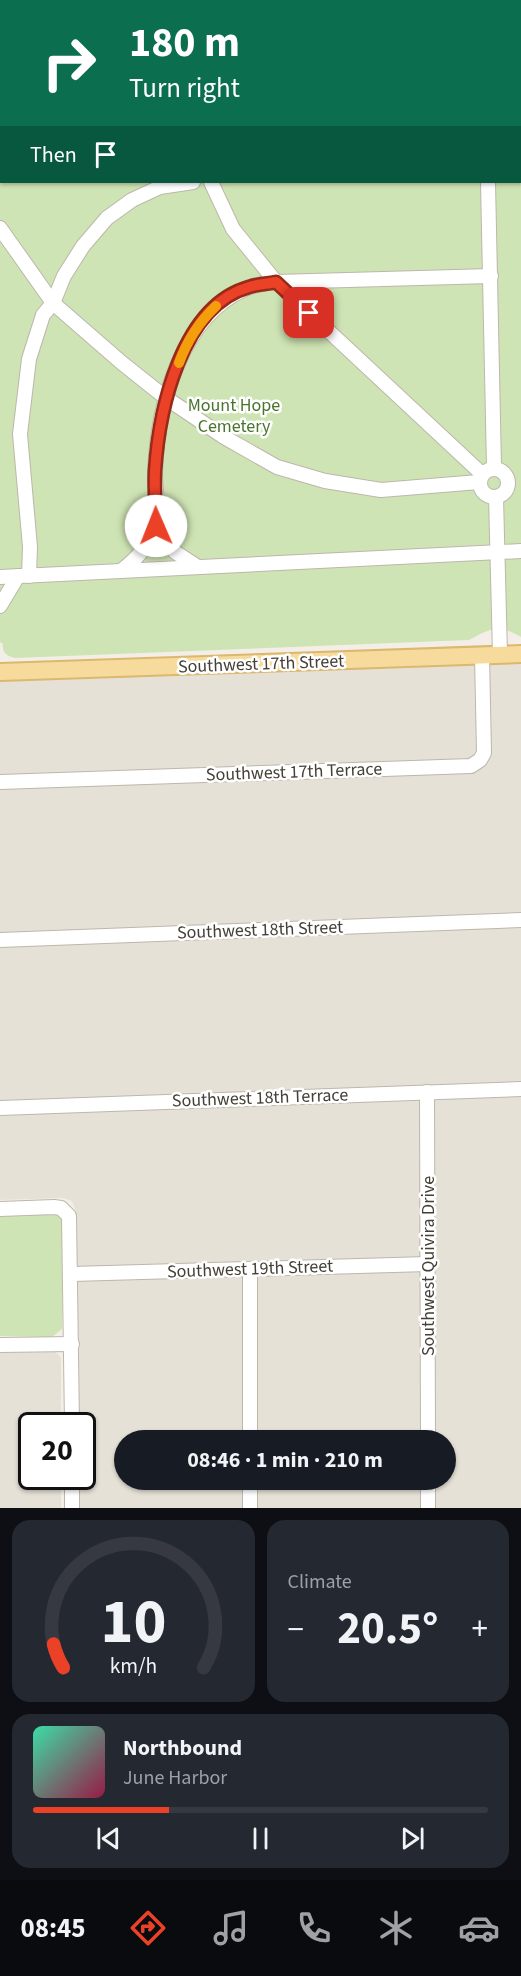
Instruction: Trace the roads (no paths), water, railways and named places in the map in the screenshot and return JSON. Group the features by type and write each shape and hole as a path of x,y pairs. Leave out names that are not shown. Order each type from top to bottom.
{"main road":[{"name":"Southwest 17th Street","path":"0,672 521,654"}],"street":[{"path":"0,606 23,576 30,546 20,434 29,359 43,315 53,303 64,276 83,246 107,218 132,200 160,187 186,183"},
{"path":"211,183 233,229 276,282 485,475"},
{"path":"0,228 53,303 166,398 224,437 277,467 325,481 381,490 485,475 503,471 508,483 504,492 496,497 486,495 480,487 485,475 490,276 488,183"},
{"path":"121,571 137,558 156,526 155,472 166,398 184,348 206,316 218,304 248,287 276,282 490,276"},
{"path":"496,497 500,654"},
{"path":"156,526 175,552 198,567"},
{"path":"0,577 521,551"},
{"name":"Southwest 17th Terrace","path":"0,782 471,766 480,760 484,753 482,655"},
{"name":"Southwest 18th Street","path":"0,940 521,920"},
{"name":"Southwest 18th Terrace","path":"0,1108 521,1089"},
{"name":"Southwest Quivira Drive","path":"427,1092 428,1430"},
{"path":"0,1209 54,1207 65,1211 69,1216 72,1274 72,1412"},
{"name":"Southwest 19th Street","path":"72,1274 428,1263"},
{"path":"250,1269 250,1430"},
{"path":"0,1345 72,1344"},
{"path":"72,1490 72,1508"},
{"path":"250,1490 250,1508"},
{"path":"428,1490 428,1508"}],"park label":[{"name":"Mount Hope Cemetery","path":"234,415"}]}
